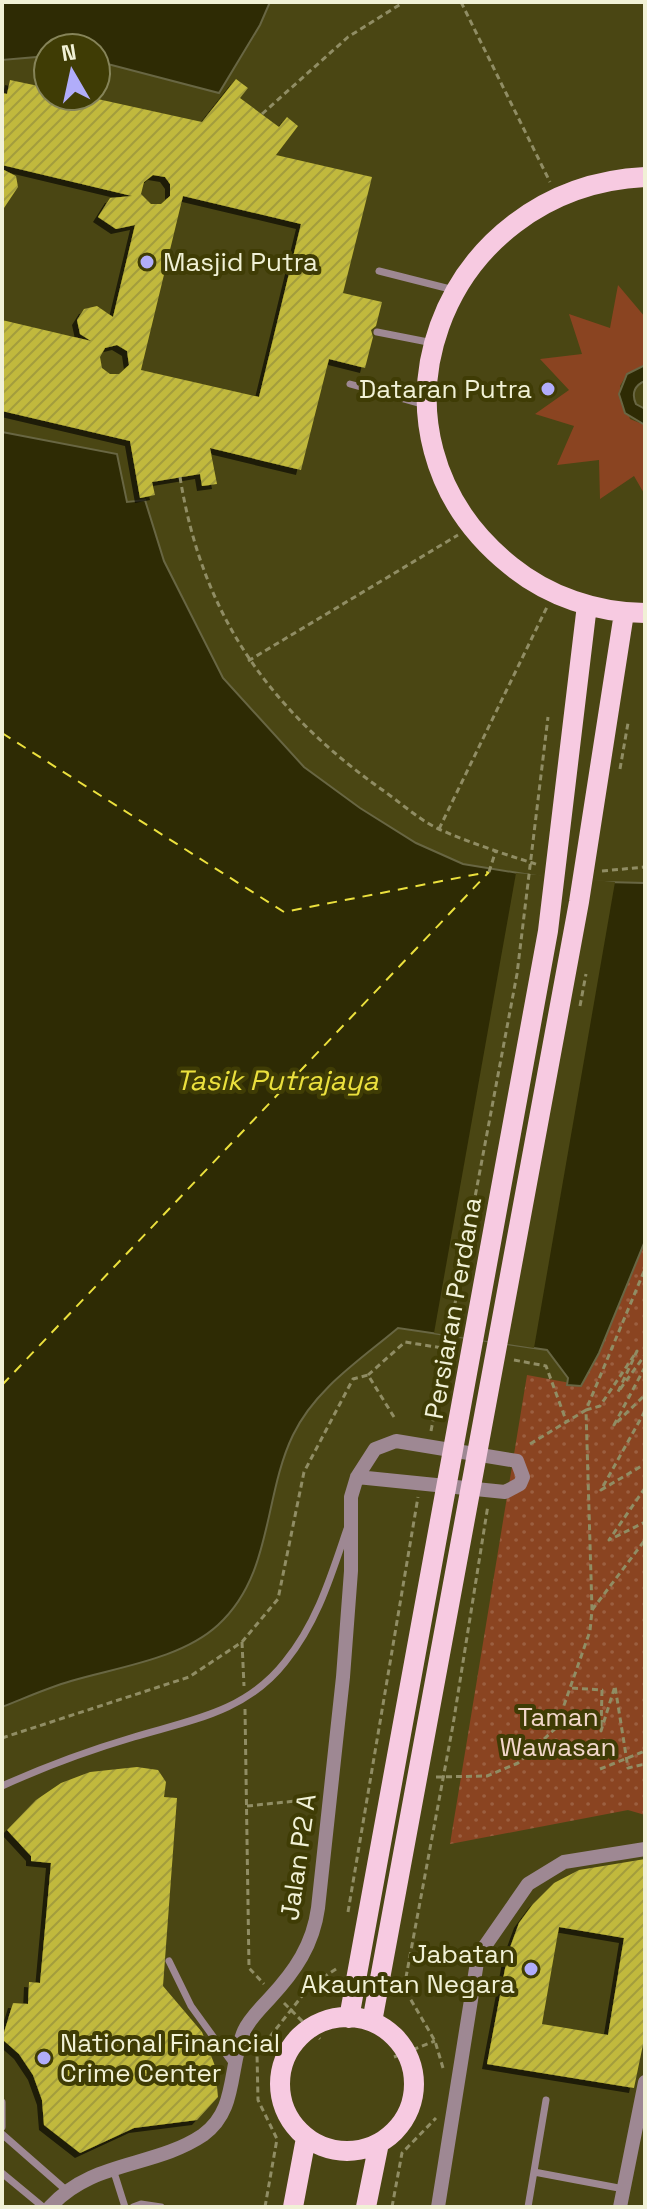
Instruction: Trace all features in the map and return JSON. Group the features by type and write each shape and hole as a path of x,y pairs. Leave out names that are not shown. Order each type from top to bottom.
{"main road":[{"path":"635,613 587,605 554,593 523,576 471,527 439,467 427,405 433,343 454,290 479,255 509,225 557,196 588,185 645,177"},
{"name":"Persiaran Perdana","path":"349,2018 548,931 552,860 587,605"},
{"name":"Persiaran Perdana","path":"372,2022 423,1737 592,865 635,613"},
{"path":"349,2018 372,2022 392,2035 400,2055 413,2072 414,2093 408,2113 396,2130 379,2143 342,2151 323,2147 306,2138 291,2123 282,2103 280,2082 284,2061 295,2042 316,2034 329,2020 349,2018"},
{"path":"293,2207 306,2138"},
{"path":"366,2207 379,2143"}],"street":[{"name":"Jalan P2 A","path":"50,2207 67,2191 112,2167 190,2143 220,2122 228,2104 234,2065 245,2030 304,1956 315,1929 331,1798 350,1586 350,1520 357,1477 375,1449 396,1441 517,1461 523,1468 520,1484 505,1492 357,1477"},
{"path":"438,2207 478,1956 528,1884 564,1862 645,1849"},
{"path":"620,2207 645,2082"}],"lane":[{"path":"379,271 454,290"},
{"path":"377,332 433,343"},
{"path":"350,384 427,405"},
{"path":"2,1786 134,1737 195,1722 244,1699 275,1673 298,1646 317,1612 350,1520"},
{"path":"169,1961 191,2006 234,2065"},
{"path":"528,2207 546,2100"},
{"path":"2,2102 2,2127"},
{"path":"2,2134 67,2191"},
{"path":"112,2167 125,2207"},
{"path":"534,2172 624,2189"},
{"path":"2,2173 43,2207"},
{"path":"133,2207 141,2204 161,2207"}],"path":[{"path":"262,114 348,37 404,2"},
{"path":"461,2 557,196"},
{"path":"180,477 188,528 201,570 248,662 330,752 439,829 496,850 552,860"},
{"path":"248,662 471,527"},
{"path":"439,829 554,593"},
{"path":"430,1437 517,974 548,717"},
{"path":"489,872 496,850"},
{"path":"592,865 645,867"},
{"path":"417,1775 487,1776 518,1763 556,1728 590,1631 592,1610 586,1410 645,1269"},
{"path":"530,1444 586,1410 600,1406 637,1351 618,1392 645,1355"},
{"path":"645,1367 614,1425 645,1395"},
{"path":"2,1738 189,1677 242,1642 278,1599 304,1472 353,1379 368,1375 394,1417"},
{"path":"645,1411 601,1490 645,1464"},
{"path":"645,1488 609,1540 645,1522"},
{"path":"346,1923 418,1496"},
{"path":"444,2073 435,2041 404,1988 488,1505"},
{"path":"592,1610 645,1540"},
{"path":"242,1642 249,1968 316,2034"},
{"path":"570,1688 602,1690 601,1731 615,1686 628,1768 645,1764"},
{"path":"600,1769 645,1751"},
{"path":"246,1806 331,1798"},
{"path":"265,2207 277,2139 258,2100 257,2053 310,1986 339,1969 341,1954"},
{"path":"400,2055 435,2041"},
{"path":"392,2207 402,2153 423,2134 440,2109"}],"green space":[{"path":"618,285 645,317 645,365 627,374 620,386 630,419 645,425 645,495 634,476 600,499 599,460 557,465 574,426 535,414 569,390 540,359 582,354 569,314 610,328"},
{"name":"Taman Wawasan","path":"645,1241 645,1815 628,1810 450,1844 527,1375 581,1385 599,1353"}],"water":[{"path":"2,2 270,2 260,25 219,93 112,65 112,32 32,32 32,57 2,60"},
{"path":"645,365 645,381 636,387 634,396 636,404 645,409 645,425 625,413 619,394 627,374"},
{"name":"Tasik Putrajaya","path":"2,432 117,454 127,502 145,500 164,561 223,678 304,767 360,808 416,843 463,864 567,881 645,883 645,1241 599,1353 581,1386 567,1385 568,1378 547,1350 398,1328 326,1389 302,1419 283,1459 265,1534 249,1583 236,1605 218,1625 203,1637 168,1654 62,1684 2,1707"}],"pier":[{"path":"516,873 615,882 534,1348 434,1333"}],"building":[{"path":"236,79 248,88 240,98 279,127 287,117 298,126 276,155 372,177 343,293 382,302 376,326 371,330 373,337 365,368 329,359 301,470 210,448 217,484 202,486 200,474 152,482 155,495 140,498 130,441 2,411 2,320 91,341 80,334 77,320 84,309 97,306 113,317 135,225 116,229 98,217 110,198 132,196 2,165 2,93 7,94 10,80 32,85 32,112 112,112 112,102 202,122","holes":["153,175 165,177 170,184 170,196 161,204 151,204 141,194 144,182","183,196 301,224 259,397 141,370","117,345 127,351 129,365 119,374 110,374 102,368 100,357 105,348"]},
{"path":"2,169 16,176 18,187 2,211"},
{"path":"137,1767 158,1770 166,1782 164,1797 177,1798 163,1986 202,2032 215,2066 218,2097 197,2120 134,2128 80,2153 44,2125 42,2100 33,2075 19,2054 2,2039 13,2003 28,2004 29,1982 40,1983 51,1863 31,1861 31,1856 7,1830 36,1800 61,1783 90,1772"},
{"name":"Jabatan Akauntan Negara","path":"645,1859 645,2035 634,2088 487,2064 508,1953 519,1923 554,1883 579,1870","holes":["559,1927 624,1938 608,2035 542,2024"]}],"ferry route":[{"path":"2,733 284,912 488,872"},
{"path":"2,1385 489,872"}],"place":[{"name":"Masjid Putra","path":"147,262"},
{"name":"Dataran Putra","path":"548,389"},
{"name":"Jabatan Akauntan Negara","path":"531,1969"},
{"name":"National Financial Crime Center","path":"44,2058"}]}
